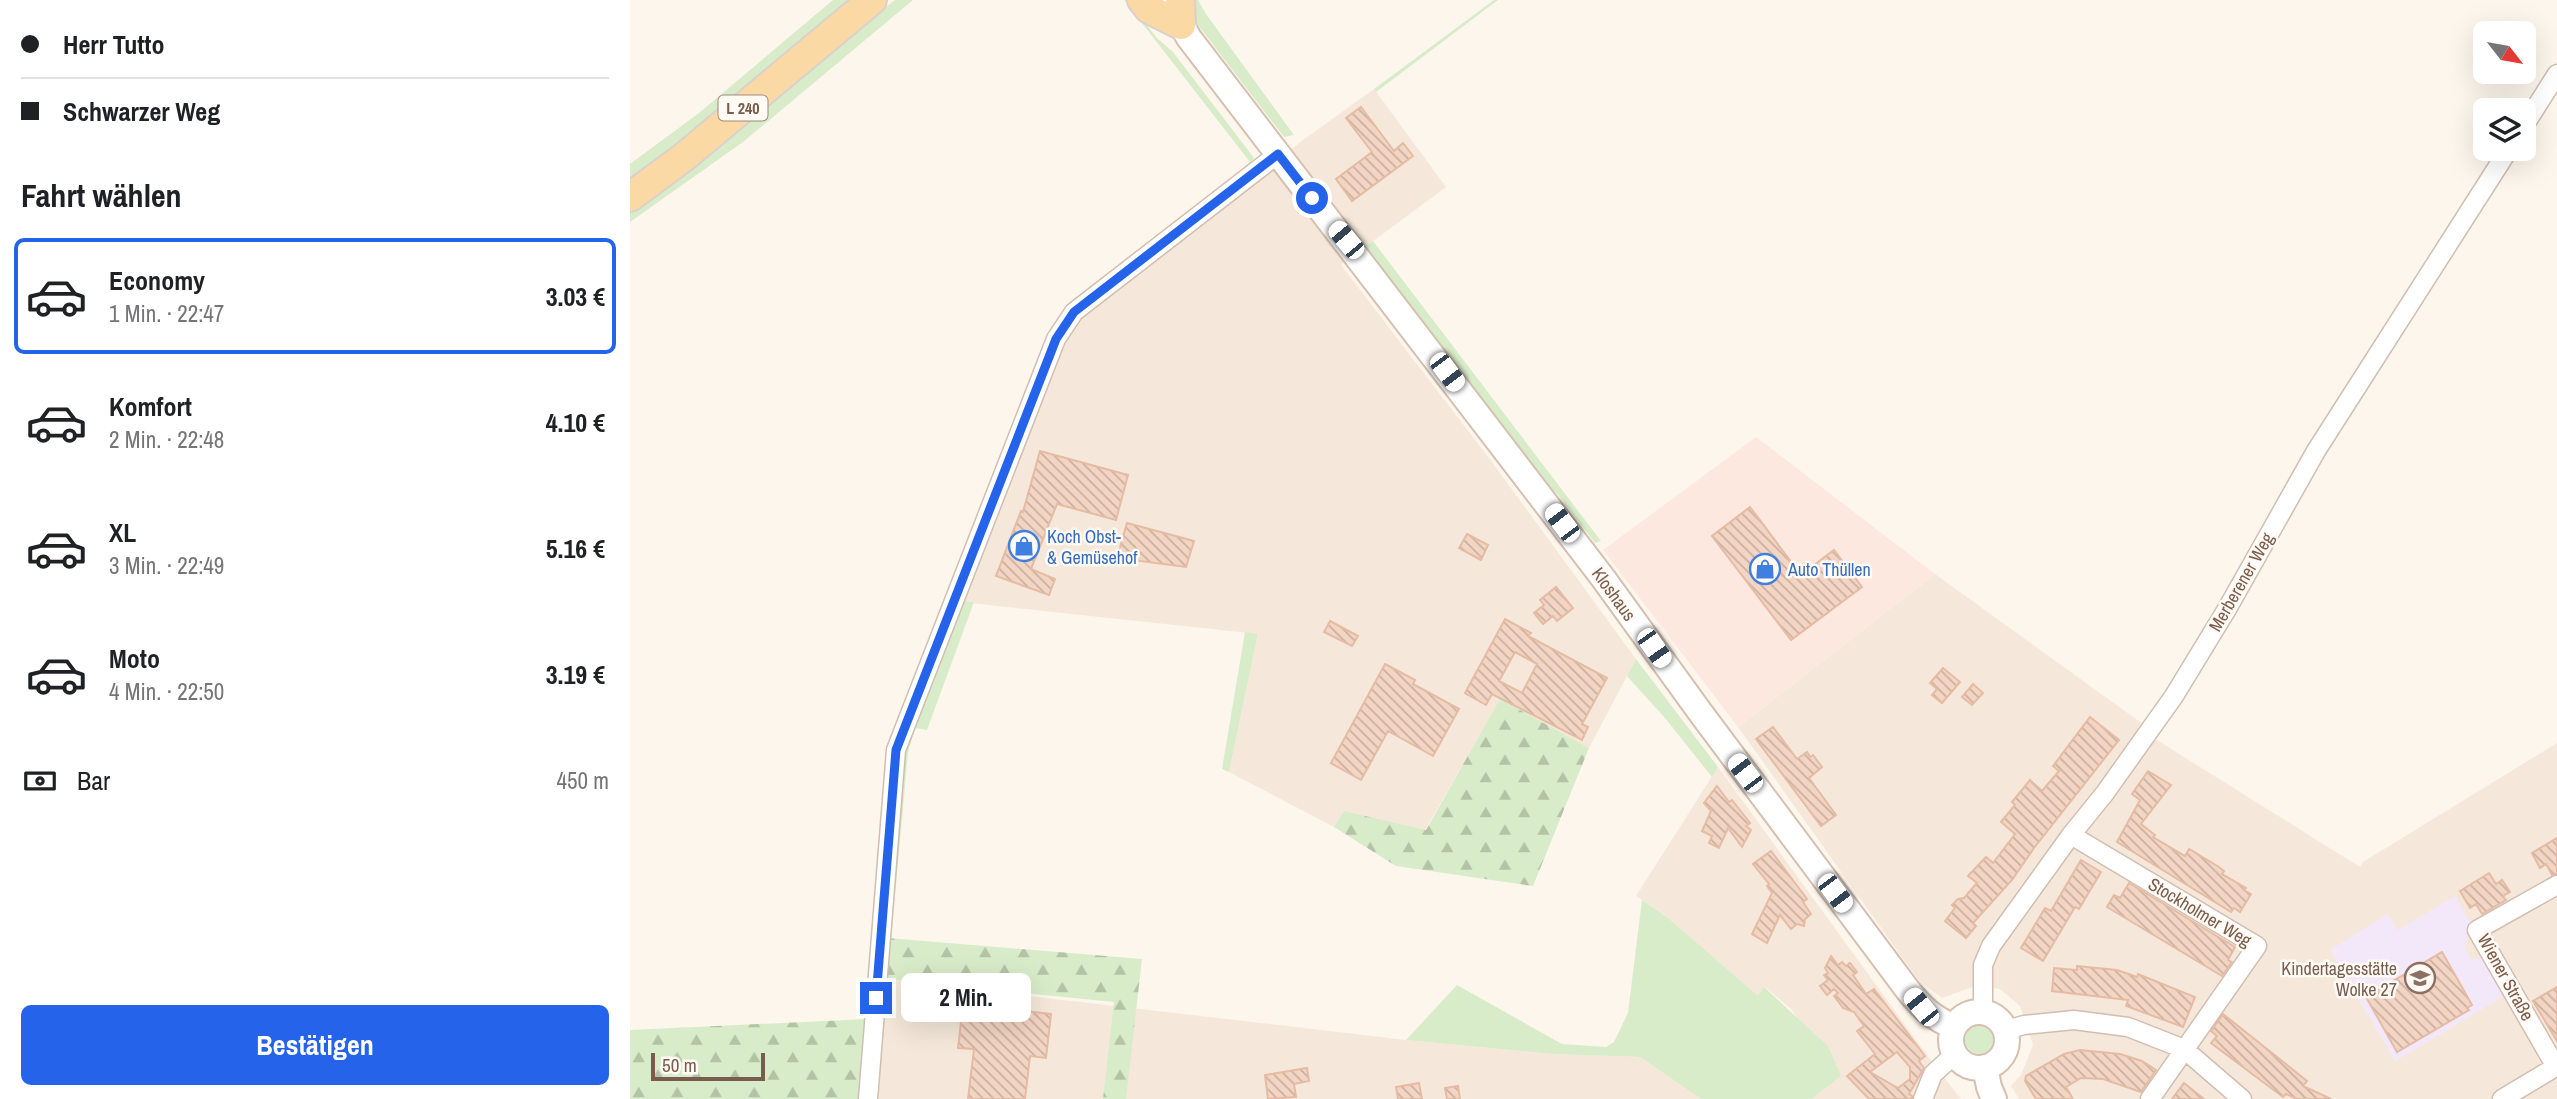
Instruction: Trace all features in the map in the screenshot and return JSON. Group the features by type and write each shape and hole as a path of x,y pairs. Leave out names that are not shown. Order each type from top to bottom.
{"main road":[{"path":"1142,0 1149,9 1180,13"},
{"path":"1153,0 1180,13"},
{"path":"1168,0 1180,13"},
{"name":"L 240","path":"630,197 684,157 871,2"},
{"name":"Kloshaus","path":"1180,13 1278,154 1603,578 1907,989 1921,1007 1944,1023"},
{"path":"1983,1012 1997,1018 2006,1030 2006,1049 1994,1064 1986,1067 1968,1066 1955,1054 1951,1036 1944,1023 1966,1014 1983,1012"},
{"path":"1986,1067 1994,1099"}],"street":[{"path":"2536,107 2557,74"},
{"path":"868,1099 896,750 1056,339 1074,312 1278,154"},
{"name":"Merberener Weg","path":"1983,1012 1983,965 1991,946 2174,696 2316,451 2501,161"},
{"name":"Stockholmer Weg","path":"2071,835 2257,946 2184,1049"},
{"name":"Wiener Straße","path":"2556,1066 2477,930 2557,885"},
{"path":"2006,1030 2024,1025 2074,1020 2128,1027 2184,1049 2242,1099"},
{"path":"2150,1099 2184,1049"},
{"path":"1923,1099 1933,1074 1955,1054"},
{"path":"2502,1099 2556,1066"}],"shaded area":[{"path":"1374,89 1446,187 1341,265 1489,458 1636,659 1589,748 1500,700 1425,830 1344,811 1334,827 1229,772 1258,634 961,602 1056,362 1076,321 1303,140"},
{"path":"1756,437 1935,574 1738,727 1603,550"},
{"path":"1935,574 2147,727 2152,737 2360,867 2363,862 2557,743 2557,1099 2019,1099 2011,1086 2021,1075 2033,1045 2020,1006 2000,989 1978,985 1942,998 1919,981 1738,727"},
{"path":"1718,767 1961,1099 1812,1099 1841,1076 1791,1009 1765,987 1758,997 1666,916 1636,896"},
{"name":"Kindertagesstätte Wolke 27","path":"2455,896 2473,927 2469,929 2465,949 2472,960 2482,956 2504,996 2395,1061 2330,950 2388,914 2398,930"},
{"path":"884,979 1406,1040 1553,1054 1640,1057 1701,1099 874,1099"}],"green space":[{"path":"833,0 853,0 630,184 630,164 699,113"},
{"path":"895,0 913,0 743,142 630,222 630,209 725,137"},
{"path":"1124,0 1127,0 1157,38 1173,52 1254,158 1247,168 1066,311 1047,340 1062,314 1082,293 1233,178 1250,162"},
{"path":"1182,0 1198,0 1294,135 1284,137 1188,12"},
{"path":"1494,0 1498,0 1376,92 1374,89"},
{"path":"1373,241 1601,541 1595,543 1558,495 1521,457 1365,247"},
{"path":"961,602 974,602 927,730 915,728 908,753 891,939 888,938 906,746"},
{"path":"1245,632 1258,634 1229,772 1222,769"},
{"path":"1636,659 1718,767 1712,777 1627,676"},
{"path":"1500,699 1589,748 1533,886 1396,866 1334,827 1344,811 1426,830"},
{"path":"1642,900 1667,917 1758,996 1764,987 1828,1046 1841,1076 1812,1099 1701,1099 1640,1057 1553,1054 1406,1040 1457,985 1562,1044 1606,1047 1614,1042 1628,1013"},
{"path":"888,938 1142,959 1126,1099 1103,1099 1114,1002 884,979"},
{"path":"868,1019 862,1099 630,1099 630,1030"},
{"path":"1980,1024 1986,1025 1994,1033 1994,1045 1986,1053 1980,1054 1974,1053 1966,1045 1965,1039 1966,1033 1974,1025"}],"building":[{"path":"1361,107 1394,151 1403,143 1413,156 1352,201 1336,179 1372,152 1346,118"},
{"path":"1040,451 1128,475 1116,520 1057,504 1031,569 1055,579 1049,595 996,576 1021,511 1023,512"},
{"path":"1750,507 1801,575 1834,550 1862,587 1791,640 1712,536"},
{"path":"1127,523 1194,541 1186,567 1117,558"},
{"path":"1467,534 1488,545 1481,560 1459,548"},
{"path":"1556,587 1573,608 1557,621 1553,616 1543,624 1534,613 1544,605 1540,600"},
{"path":"1505,619 1531,633 1528,636 1607,678 1582,724 1588,727 1582,740 1492,694 1486,705 1465,693","holes":["1515,652 1537,664 1522,693 1499,681"]},
{"path":"1330,621 1358,636 1352,646 1324,632"},
{"path":"1385,664 1415,680 1413,684 1459,709 1433,756 1388,731 1361,780 1331,763"},
{"path":"1943,668 1960,682 1942,703 1932,695 1937,689 1930,683"},
{"path":"1973,684 1983,693 1972,705 1962,697"},
{"path":"2090,717 2119,740 2012,880 1973,923 1976,926 1966,938 1945,921 1955,908 1952,905 1958,899 1964,898 1977,883 1968,876 1986,857 1993,863 2015,834 2001,822 2015,805 2012,802 2030,780 2042,791 2059,771 2053,766"},
{"path":"1773,727 1797,759 1807,752 1810,757 1813,755 1822,767 1809,778 1836,815 1821,826 1756,739"},
{"path":"2148,771 2171,785 2141,824 2155,835 2153,837 2185,856 2189,849 2246,888 2244,890 2251,894 2240,912 2234,908 2231,912 2117,842 2140,800 2132,794"},
{"path":"1717,786 1750,823 1746,826 1751,830 1742,847 1728,828 1719,848 1709,843 1712,836 1702,831 1711,811 1704,803"},
{"path":"2557,838 2557,874 2552,875 2546,864 2540,868 2532,853"},
{"path":"1771,851 1807,899 1803,902 1811,914 1805,919 1804,926 1797,924 1791,929 1780,915 1767,943 1752,934 1772,893 1767,886 1769,884 1753,864"},
{"path":"2081,860 2101,872 2079,909 2075,907 2043,961 2021,948 2045,908 2051,911"},
{"path":"2489,873 2496,884 2502,880 2510,892 2503,896 2506,900 2482,914 2476,904 2470,908 2460,891"},
{"path":"2129,883 2235,947 2228,960 2232,962 2222,976 2107,907 2114,895 2120,898"},
{"path":"2442,952 2472,1005 2467,1008 2469,1010 2397,1052 2366,997"},
{"path":"1831,956 1838,965 1842,962 1846,966 1850,963 1857,972 1853,975 1866,994 1874,989 1925,1056 1919,1061 1924,1068 1909,1094 1912,1099 1869,1099 1847,1076 1875,1054 1857,1031 1864,1026 1854,1012 1843,1008 1834,996 1838,993 1834,989 1827,995 1820,986 1828,980 1824,975 1828,973 1825,968","holes":["1897,1052 1910,1067 1910,1079 1898,1088 1870,1072"]},
{"path":"2077,966 2117,970 2137,977 2138,974 2195,997 2183,1027 2126,1006 2128,1000 2052,991 2054,968 2077,970"},
{"path":"2557,987 2557,1041 2533,1001"},
{"path":"963,1004 1051,1014 1046,1058 1030,1056 1025,1099 968,1099 974,1049 958,1048"},
{"path":"2223,1014 2307,1081 2303,1086 2331,1099 2297,1099 2286,1094 2283,1097 2211,1043 2217,1036 2211,1031"},
{"path":"2080,1050 2120,1054 2142,1061 2156,1070 2141,1092 2103,1079 2081,1078 2066,1087 2073,1099 2036,1099 2025,1081 2026,1076 2064,1054"},
{"path":"1307,1068 1309,1081 1294,1084 1296,1097 1268,1099 1265,1075"},
{"path":"1419,1083 1422,1099 1398,1099 1396,1087"},
{"path":"2184,1083 2204,1099 2172,1099"},
{"path":"1458,1086 1460,1099 1447,1099 1445,1088"}],"place":[{"name":"Koch Obst- & Gemüsehof","path":"1024,546"},
{"name":"Auto Thüllen","path":"1765,569"},
{"name":"Kindertagesstätte Wolke 27","path":"2420,978"}],"route":[{"path":"876,998 896,750 1056,339 1074,312 1278,154 1312,198"}]}
